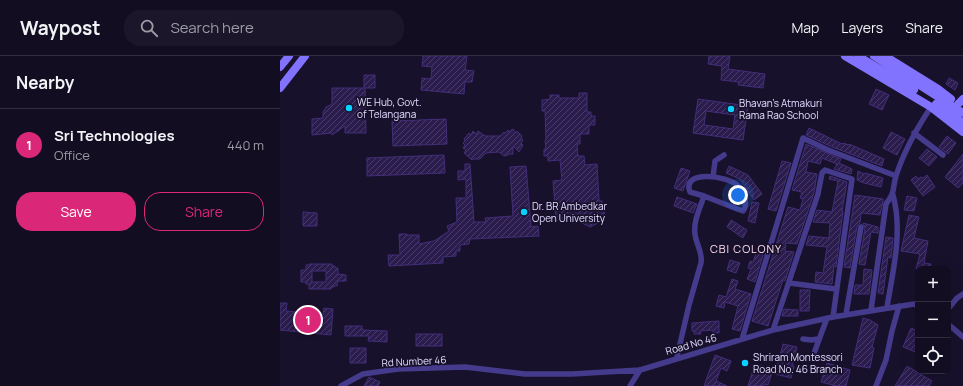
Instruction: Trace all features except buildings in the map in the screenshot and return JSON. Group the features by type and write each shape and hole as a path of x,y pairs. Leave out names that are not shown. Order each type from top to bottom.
{"main road":[{"path":"280,67 289,56"},
{"path":"280,88 305,56"},
{"path":"847,56 931,107 963,132"},
{"path":"858,56 953,115 963,123"},
{"path":"874,56 963,113"},
{"path":"885,56 961,104"}],"street":[{"path":"888,307 897,241 897,208 893,195 896,176 914,133 931,107"},
{"path":"914,133 943,155"},
{"path":"742,339 802,138 828,150 896,176"},
{"path":"713,177 715,161 724,155"},
{"path":"773,330 818,194 822,173 825,170 852,179 836,290 830,317 818,339 813,356"},
{"path":"713,177 731,181 737,185 746,200 746,207 743,211 704,196 690,192 690,182 696,178 713,177"},
{"path":"871,310 886,204 893,195"},
{"path":"677,358 702,257 694,233 695,224 704,196"},
{"path":"846,314 861,227"},
{"path":"789,283 836,290"},
{"path":"951,305 957,298 963,294"},
{"name":"Road No 46","path":"465,367 525,374 572,374 640,370 773,330 846,314 888,307 915,304"},
{"path":"876,386 886,360 892,331 900,306"},
{"path":"951,327 963,337"},
{"path":"803,339 818,339"},
{"name":"Rd Number 46","path":"341,386 363,374 398,369 465,367"},
{"path":"630,386 640,370"}],"place":[{"name":"WE Hub, Govt. of Telangana","path":"349,108"},
{"name":"Bhavan's Atmakuri Rama Rao School","path":"731,109"},
{"name":"Dr. BR Ambedkar Open University","path":"524,212"},
{"name":"Sri Technologies","path":"308,320"},
{"name":"Shriram Montessori Road No. 46 Branch","path":"745,363"}],"district":[{"name":"CBI COLONY","path":"746,248"}]}
